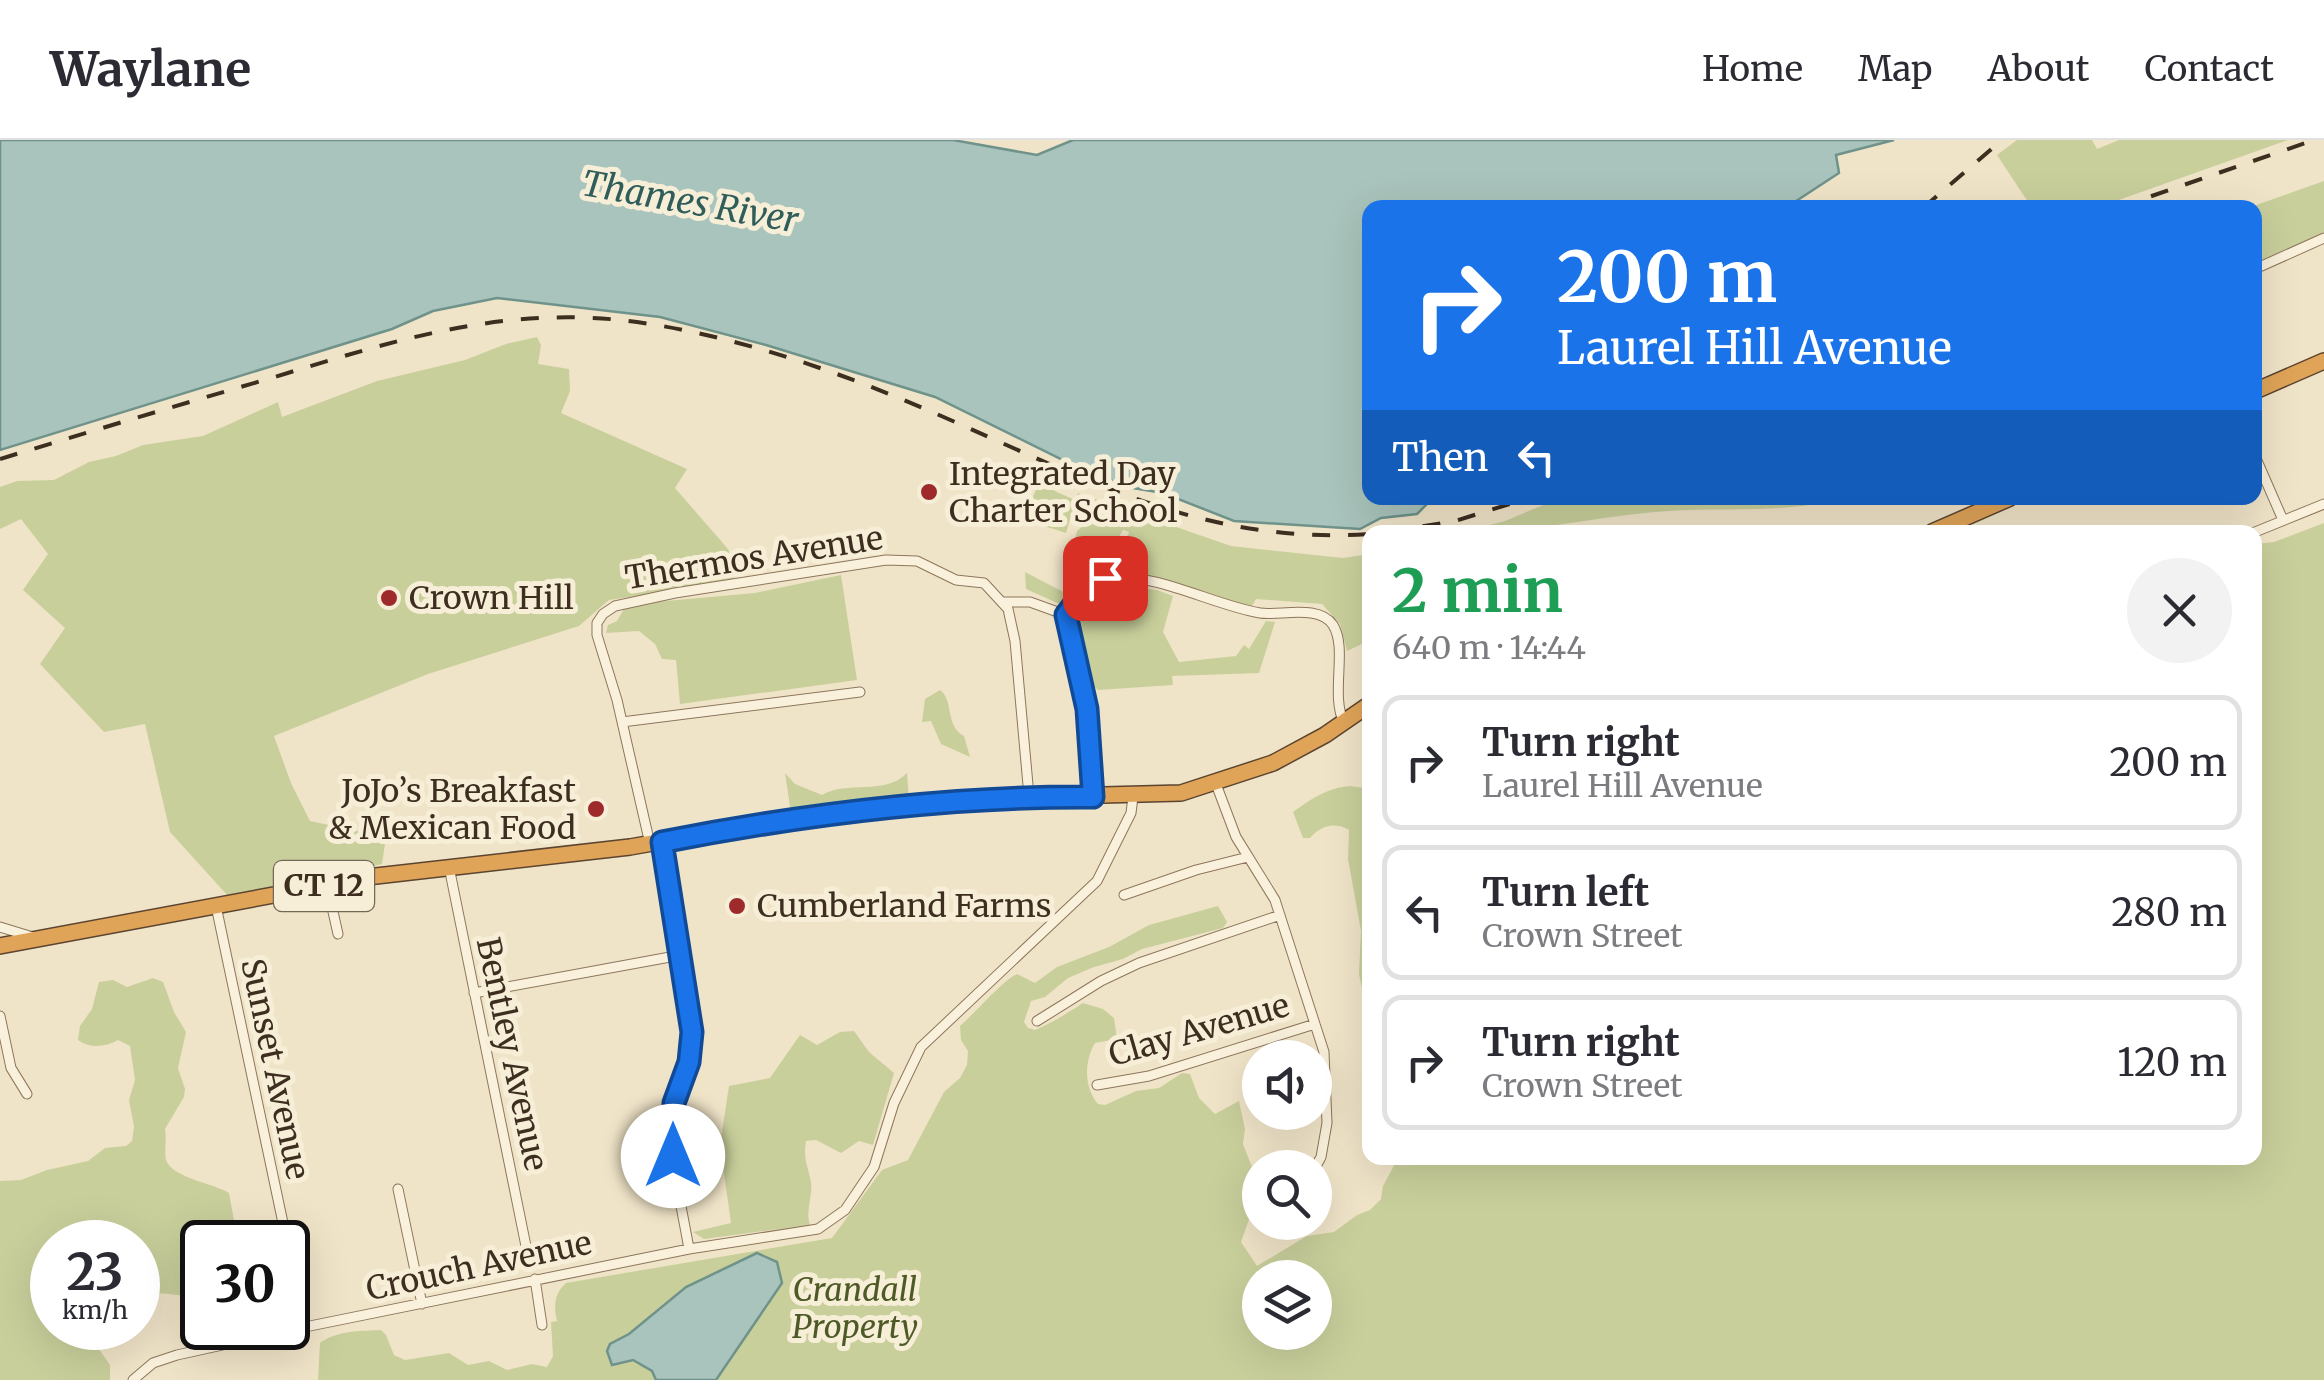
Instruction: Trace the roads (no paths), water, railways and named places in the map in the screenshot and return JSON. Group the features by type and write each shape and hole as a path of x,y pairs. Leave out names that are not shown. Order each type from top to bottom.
{"highway":[{"path":"2262,388 2324,361"},
{"path":"1948,525 1994,505"},
{"name":"CT 12","path":"0,946 326,886 656,842 805,816 966,799 1177,794 1273,763 1362,710"}],"street":[{"path":"2262,266 2324,238"},
{"path":"2262,471 2284,520"},
{"path":"2262,529 2324,504"},
{"name":"Thermos Avenue","path":"689,1249 671,1140 674,1098 689,1062 692,1042 681,955 656,842 597,630 599,620 615,606 675,593 899,559 922,562 956,580 984,583 1003,602"},
{"path":"1066,615 1090,586 1105,578 1118,578 1157,584 1238,609 1321,616 1332,623 1336,633 1338,704 1344,722"},
{"path":"1029,796 1012,620 1003,602 1025,600 1066,615"},
{"path":"1066,615 1087,709 1093,797"},
{"path":"622,722 860,692"},
{"path":"1216,784 1236,837 1280,914 1325,1058 1328,1116 1322,1150"},
{"name":"Crouch Avenue","path":"310,1326 689,1249 818,1230 839,1217 874,1167 894,1104 921,1047 1096,881 1131,813 1133,797"},
{"path":"1124,896 1248,857"},
{"name":"Bentley Avenue","path":"449,867 527,1251"},
{"path":"326,886 338,934"},
{"name":"Sunset Avenue","path":"216,906 282,1220"},
{"path":"1037,1021 1094,985 1139,963 1280,914"},
{"path":"0,927 38,939"},
{"path":"474,993 681,955"},
{"path":"0,1016 11,1068 27,1094"},
{"name":"Clay Avenue","path":"1098,1085 1150,1076 1315,1024"},
{"path":"398,1189 422,1304"},
{"path":"535,1279 542,1325"},
{"name":"Crouch Avenue","path":"133,1380 154,1363 203,1350"}],"water":[{"name":"Thames River","path":"0,140 953,140 1037,155 1073,140 1894,140 1836,155 1839,173 1798,200 1362,200 1362,505 1426,505 1417,514 1381,518 1360,529 1234,521 1163,493 1127,487 1073,465 935,397 766,345 660,317 497,298 433,311 392,329 0,450"},
{"path":"757,1253 777,1262 782,1283 716,1380 656,1380 652,1371 633,1360 612,1365 607,1351 610,1344 629,1334 686,1287"}],"railway":[{"path":"1932,200 2002,140"},
{"path":"2140,200 2314,140"},
{"path":"0,459 405,340 495,322 588,318 676,329 791,358 903,400 1096,484 1199,518 1310,535 1362,534"},
{"path":"1430,525 1506,505"}],"place":[{"name":"Integrated Day Charter School","path":"929,492"},
{"name":"Crown Hill","path":"389,598"},
{"name":"JoJo’s Breakfast & Mexican Food","path":"596,809"},
{"name":"Cumberland Farms","path":"737,906"}],"park label":[{"name":"Crandall Property","path":"855,1308"}]}
